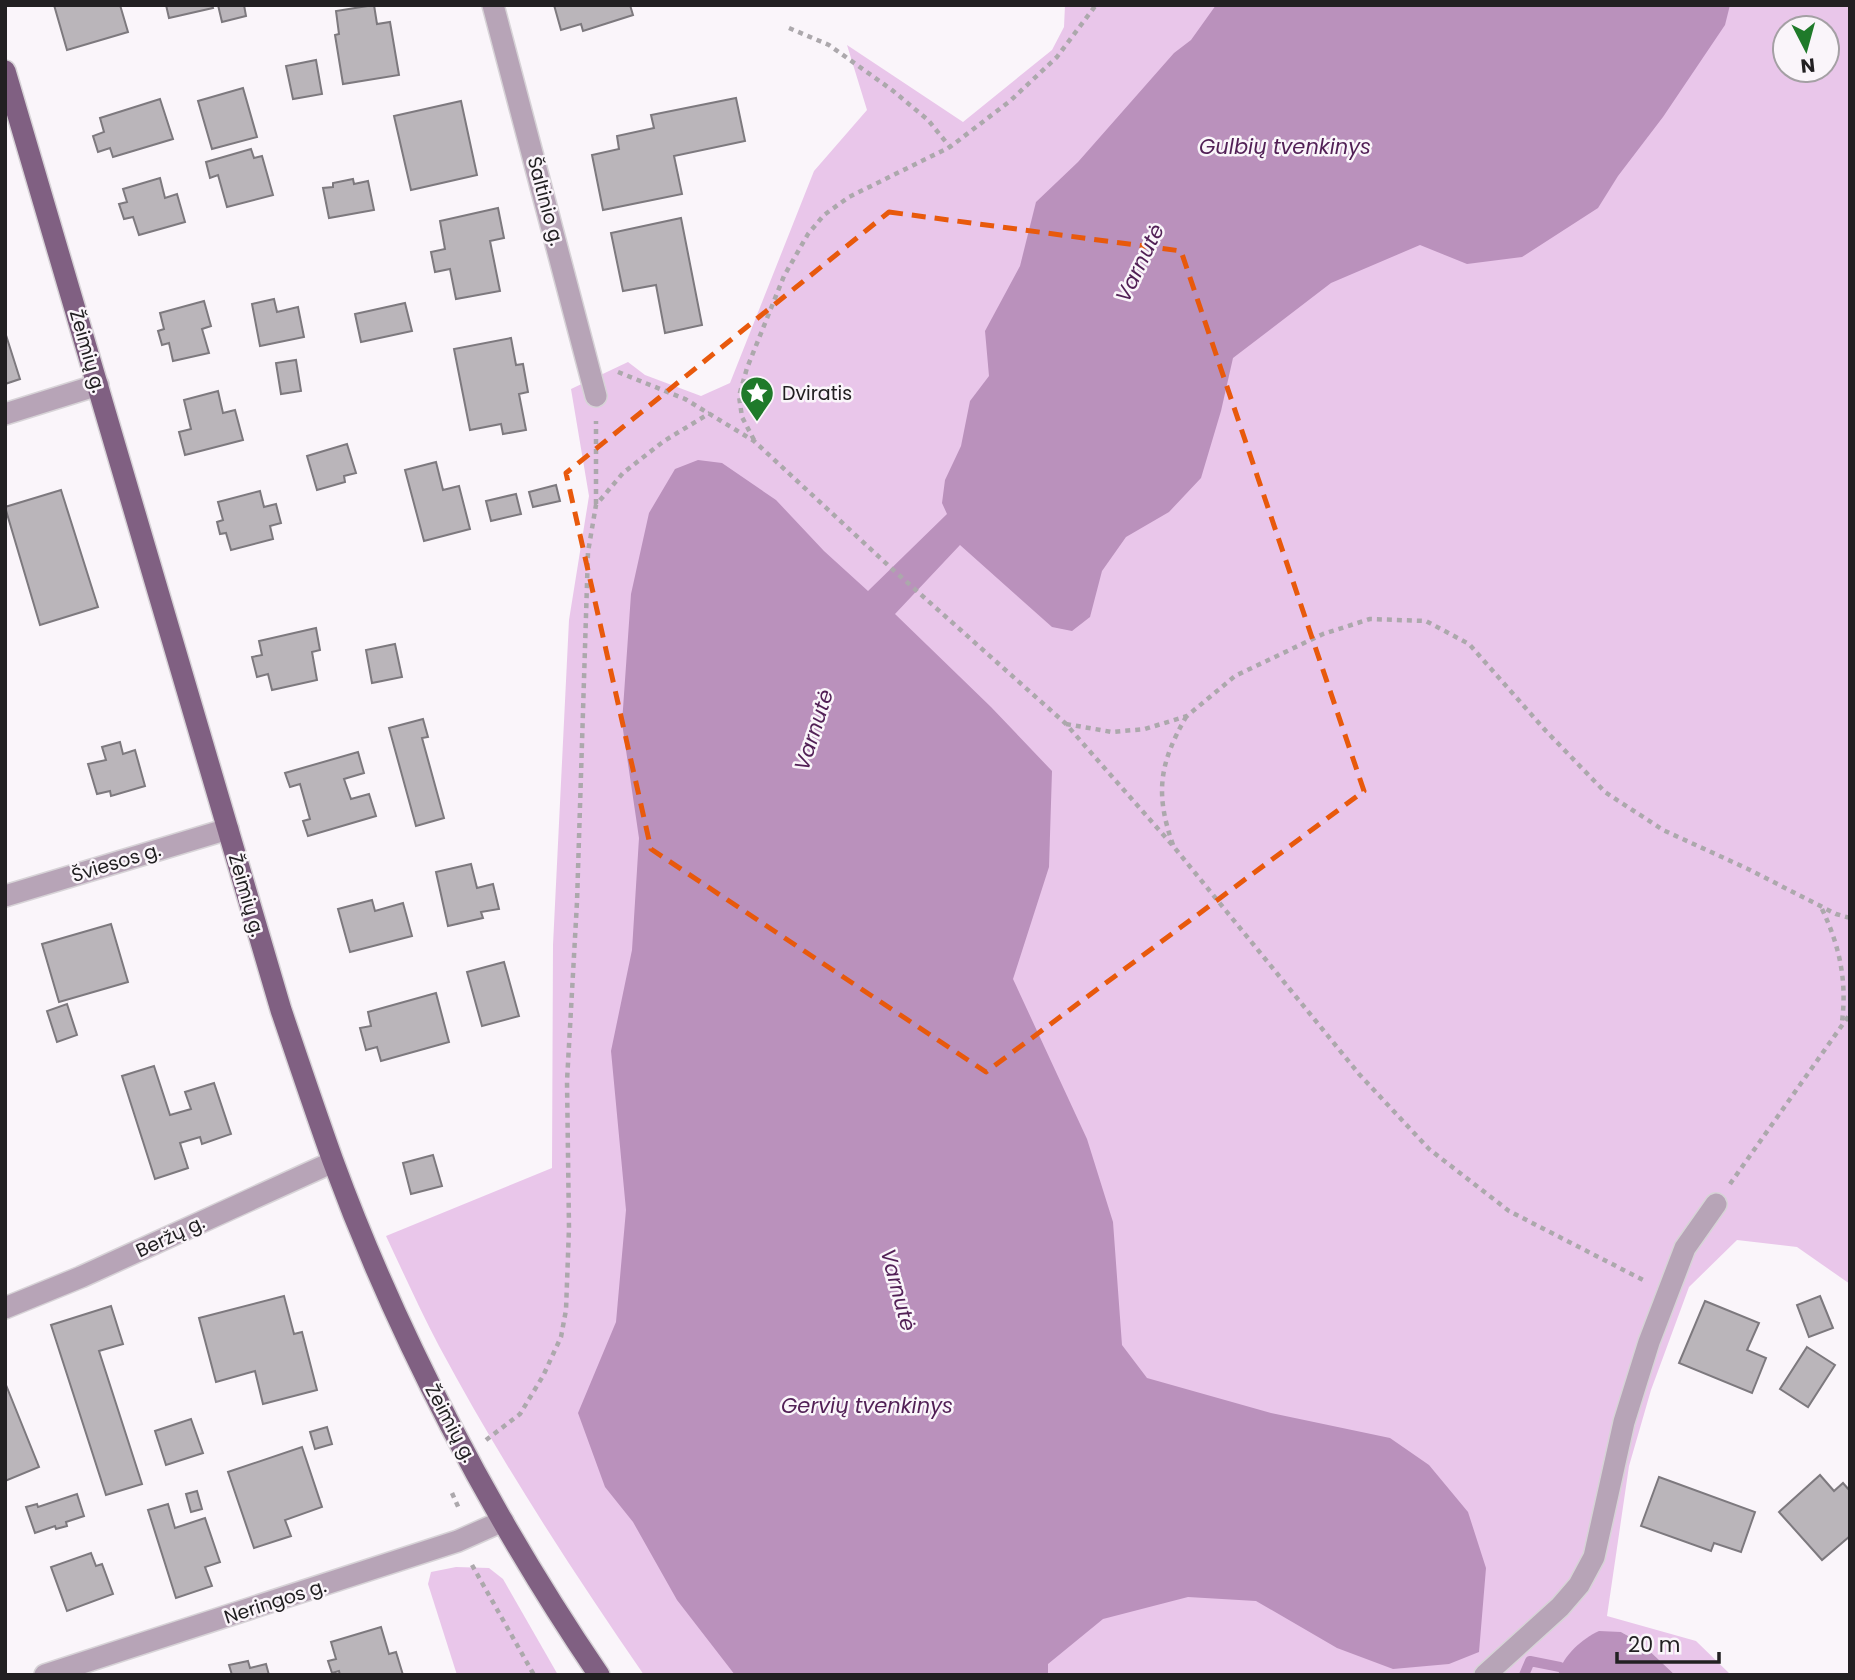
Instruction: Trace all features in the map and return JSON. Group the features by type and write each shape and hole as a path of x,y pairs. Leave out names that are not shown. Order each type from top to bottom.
{"main road":[{"name":"Žeimių g.","path":"5,72 281,1010 333,1162 422,1368 503,1521 560,1617 599,1675"}],"street":[{"name":"Šaltinio g.","path":"493,5 588,358 596,397"},
{"path":"5,414 98,385"},
{"name":"Šviesos g.","path":"5,896 228,829"},
{"name":"Beržų g.","path":"5,1308 81,1277 333,1162"},
{"path":"1485,1675 1560,1607 1579,1585 1594,1557 1624,1422 1649,1342 1685,1248 1716,1205"},
{"name":"Neringos g.","path":"45,1675 458,1541 503,1521"}],"path":[{"path":"754,441 742,417 739,396 747,368 784,276 808,234 824,215 849,197 950,147 1010,102 1057,57 1096,5"},
{"path":"789,27 829,45 892,90 928,120 950,147"},
{"path":"588,358 685,399 754,441 890,568 1065,723 1174,847 1359,1074 1429,1149 1509,1211 1668,1293"},
{"path":"490,1437 520,1414 543,1376 561,1337 566,1310 569,1228 567,1081 577,902 588,552 596,505 596,397"},
{"path":"596,505 624,472 664,441 711,413"},
{"path":"1065,723 1112,732 1145,729 1186,716 1236,676 1323,634 1370,619 1426,621 1469,645 1605,792 1664,830 1821,907 1850,918"},
{"path":"1174,847 1163,818 1162,779 1166,756 1186,716"},
{"path":"1821,907 1831,927 1839,955 1845,992 1842,1023"},
{"path":"1716,1205 1850,1014"},
{"path":"458,1541 534,1675"}],"highlighted area":[{"path":"889,212 1181,251 1364,791 986,1072 651,849 566,473"}],"shaded area":[{"path":"1065,5 1850,5 1850,1284 1797,1247 1737,1240 1689,1287 1651,1390 1629,1466 1607,1616 1696,1641 1731,1675 1675,1675 1641,1643 1621,1632 1560,1667 1558,1675 644,1675 563,1554 486,1431 432,1332 386,1236 552,1168 553,945 569,620 589,496 571,389 628,362 645,375 701,396 730,383 814,171 867,110 847,45 963,122 1052,50 1064,27"},
{"path":"456,1567 489,1568 503,1579 558,1675 457,1675 428,1584 431,1572"}],"water":[{"name":"Gervių tvenkinys","path":"1216,5 1730,5 1725,25 1598,208 1522,257 1467,264 1420,245 1331,283 1233,358 1201,478 1169,512 1126,537 1102,571 1090,617 1072,631 1052,627 960,545 895,614 991,707 1052,771 1049,867 1013,979 1087,1139 1113,1222 1122,1345 1147,1378 1271,1413 1390,1438 1429,1465 1468,1512 1486,1568 1479,1652 1449,1664 1393,1669 1337,1648 1256,1601 1188,1597 1103,1619 1048,1664 1048,1675 735,1675 677,1600 633,1522 605,1487 578,1413 616,1322 626,1210 611,1051 632,950 639,838 622,723 631,594 649,513 675,469 698,460 722,463 776,500 824,551 868,591 947,514 942,503 945,480 961,446 970,401 989,376 985,331 1020,266 1036,202 1078,162 1174,53 1191,40"},
{"path":"1599,1631 1621,1632 1641,1643 1675,1675 1558,1675 1574,1648"}],"building":[{"path":"54,5 120,5 128,32 67,50"},
{"path":"166,5 212,5 213,8 169,18"},
{"path":"218,5 244,5 246,16 222,22"},
{"path":"374,5 377,24 390,22 399,75 343,84 335,35 339,34 336,11"},
{"path":"554,5 630,5 633,15 583,31 581,24 561,30"},
{"path":"316,60 322,94 293,99 286,66"},
{"path":"243,88 257,137 212,149 198,101"},
{"path":"736,98 745,141 674,156 682,194 603,210 592,155 619,149 617,136 654,128 651,115"},
{"path":"160,99 173,139 113,157 110,148 98,152 93,136 104,132 100,118"},
{"path":"461,101 477,175 411,190 394,116"},
{"path":"251,149 254,158 262,156 273,195 227,207 218,175 210,178 206,162"},
{"path":"160,178 165,198 177,194 185,222 139,235 133,217 124,219 119,204 127,202 123,189"},
{"path":"353,179 354,184 368,181 374,210 329,218 323,188"},
{"path":"498,208 504,238 490,241 500,291 456,299 450,269 435,272 431,252 445,249 440,221"},
{"path":"681,218 702,325 665,333 656,285 623,291 611,233"},
{"path":"274,299 277,312 298,307 304,337 260,346 252,304"},
{"path":"204,301 211,326 202,329 209,353 173,361 169,343 162,345 158,331 164,329 160,313"},
{"path":"405,303 412,331 361,342 355,314"},
{"path":"5,332 20,379 5,384"},
{"path":"511,338 516,365 523,364 528,392 519,394 526,430 503,434 501,424 470,430 454,349"},
{"path":"296,360 301,391 281,394 276,363"},
{"path":"218,391 223,413 235,410 243,440 185,455 179,432 191,429 184,400"},
{"path":"347,444 356,473 344,476 345,482 317,490 307,456"},
{"path":"436,462 443,490 459,486 470,529 424,541 405,470"},
{"path":"556,485 560,501 533,507 529,492"},
{"path":"61,490 98,607 40,625 5,507"},
{"path":"260,491 264,507 276,504 281,523 270,526 273,539 231,550 226,533 220,534 217,522 223,520 218,502"},
{"path":"516,494 521,514 491,521 486,501"},
{"path":"316,628 320,650 312,652 317,680 272,690 268,674 257,677 252,657 262,655 259,641"},
{"path":"395,644 402,677 372,683 366,650"},
{"path":"423,719 428,737 422,738 444,818 416,826 389,728"},
{"path":"120,742 123,754 135,750 145,786 111,796 110,791 97,794 88,764 106,760 102,747"},
{"path":"358,752 364,773 344,779 351,799 369,794 376,816 308,836 303,821 310,819 300,784 290,787 285,773"},
{"path":"471,864 477,888 493,884 499,909 481,912 483,918 448,926 436,872"},
{"path":"372,900 375,911 403,903 412,936 350,952 338,909"},
{"path":"111,924 128,982 59,1002 42,944"},
{"path":"504,962 519,1016 482,1026 467,972"},
{"path":"436,993 449,1042 381,1061 377,1047 366,1050 360,1028 371,1026 368,1012"},
{"path":"67,1004 77,1035 57,1042 47,1011"},
{"path":"154,1066 170,1115 191,1109 185,1092 214,1083 231,1134 202,1144 200,1137 180,1143 188,1168 155,1179 122,1076"},
{"path":"433,1155 442,1186 411,1194 403,1163"},
{"path":"284,1296 294,1334 302,1332 317,1390 263,1404 255,1371 216,1382 199,1318"},
{"path":"1820,1296 1833,1328 1809,1337 1797,1305"},
{"path":"1705,1301 1759,1323 1747,1350 1766,1358 1752,1393 1679,1363"},
{"path":"111,1306 123,1344 99,1351 142,1484 106,1495 51,1325"},
{"path":"1807,1347 1835,1365 1808,1407 1780,1389"},
{"path":"5,1386 39,1467 5,1481"},
{"path":"191,1419 203,1453 166,1465 155,1431"},
{"path":"327,1427 332,1444 315,1449 310,1432"},
{"path":"302,1447 322,1507 285,1520 291,1536 254,1548 228,1472"},
{"path":"1820,1475 1834,1491 1843,1483 1850,1491 1850,1536 1822,1560 1779,1512"},
{"path":"1659,1477 1755,1512 1741,1552 1714,1543 1711,1551 1641,1526"},
{"path":"197,1491 202,1509 191,1512 186,1494"},
{"path":"77,1494 84,1516 66,1522 67,1526 56,1529 55,1526 35,1533 26,1507 37,1504 38,1507"},
{"path":"168,1504 175,1528 205,1518 220,1562 205,1567 212,1586 176,1598 148,1510"},
{"path":"91,1553 96,1566 102,1564 113,1594 67,1611 51,1567"},
{"path":"381,1627 389,1654 396,1652 403,1675 340,1675 339,1671 332,1673 328,1661 336,1659 331,1642"},
{"path":"248,1661 250,1668 266,1664 269,1675 232,1675 229,1665"}],"waterway":[{"path":"1524,1675 1530,1661 1560,1667"}],"place":[{"name":"Dviratis","path":"757,423"}],"water label":[{"name":"Gulbių tvenkinys","path":"1285,147"},
{"name":"Varnutė","path":"1140,263"},
{"name":"Varnutė","path":"814,730"},
{"name":"Varnutė","path":"898,1290"}]}
